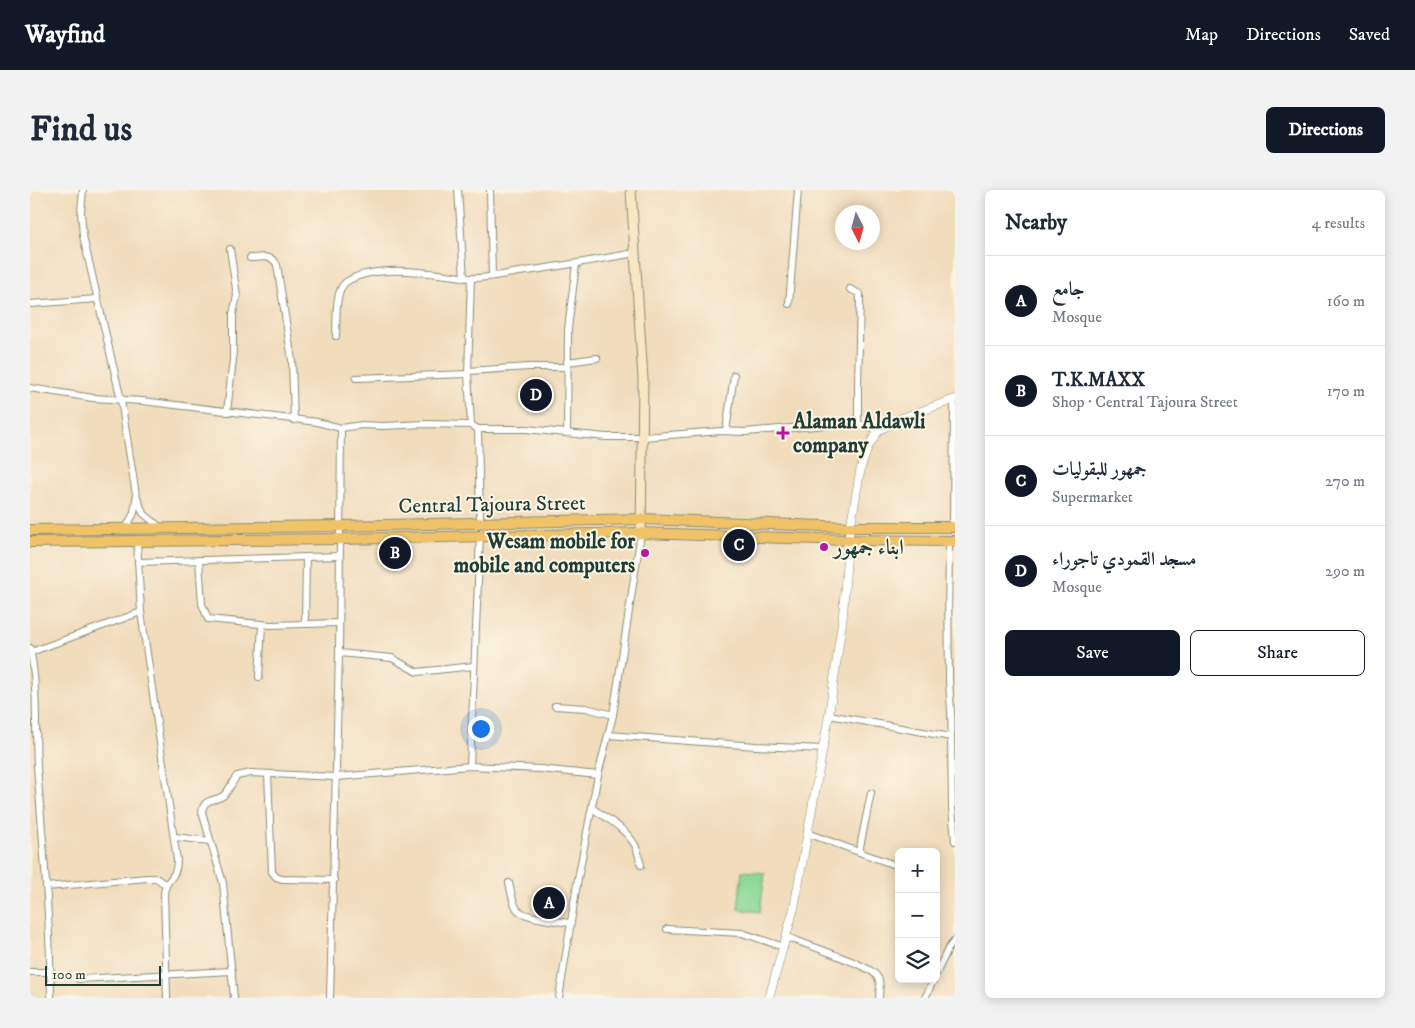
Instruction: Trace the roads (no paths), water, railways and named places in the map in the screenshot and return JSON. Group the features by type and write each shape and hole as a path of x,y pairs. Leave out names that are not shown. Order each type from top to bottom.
{"main road":[{"path":"631,190 643,363 644,437 641,533"},
{"name":"Central Tajoura Street","path":"30,530 341,526 642,519 850,527 954,527"},
{"path":"30,542 341,539 641,533 848,540 952,541"}],"street":[{"path":"83,190 82,230 96,299 121,400 136,495 143,513 161,528"},
{"path":"458,190 467,278 468,373 471,424"},
{"path":"490,190 492,276"},
{"path":"789,304 798,190"},
{"path":"227,412 233,359 233,314 237,296 230,249"},
{"path":"336,336 339,292 345,283 368,274 401,271 467,278 576,264 634,253"},
{"path":"250,258 272,258 277,265 291,352 294,420"},
{"path":"567,432 568,329 576,264"},
{"path":"850,289 860,294 858,424"},
{"path":"30,304 96,299"},
{"path":"356,378 468,373 529,366 567,365 598,358"},
{"path":"726,431 734,375"},
{"path":"30,388 93,398 142,401 294,420 342,428 362,425 471,424 478,430 526,429 606,437 644,437 726,431 745,432 858,424 879,430"},
{"path":"769,998 794,908 829,715 843,615 848,540 861,467 869,445 879,430 902,418 954,400 954,527"},
{"path":"330,998 340,653 342,428"},
{"path":"478,430 480,523"},
{"path":"126,528 134,513 136,495"},
{"path":"559,998 570,923 598,775 613,715 641,533"},
{"path":"470,766 480,536"},
{"path":"137,541 141,612 175,837 177,868 176,873 166,885 164,894 167,998"},
{"path":"952,541 951,737 955,841"},
{"path":"138,562 340,556"},
{"path":"305,624 306,557"},
{"path":"199,560 202,604 208,619 262,624 340,623"},
{"path":"51,998 31,655 141,612"},
{"path":"260,677 262,624"},
{"path":"340,653 392,658 417,672 474,666"},
{"path":"555,706 586,708 613,715"},
{"path":"829,715 951,737"},
{"path":"608,735 822,749"},
{"path":"234,998 224,882 202,812 205,803 224,794 237,776 251,773 336,777 470,766 540,769 598,775"},
{"path":"268,774 272,872 276,877 282,879 334,880"},
{"path":"859,852 871,793"},
{"path":"592,808 609,820 631,840 637,850 641,865"},
{"path":"807,834 892,864"},
{"path":"175,837 210,841"},
{"path":"46,887 147,878 156,878 166,885"},
{"path":"509,883 514,903 519,912 529,916 570,923"},
{"path":"667,928 742,933 784,947"},
{"path":"787,937 873,972 880,983 879,998"},
{"path":"940,966 948,949 955,940"},
{"path":"79,980 232,971"},
{"path":"30,972 50,972"},
{"path":"925,998 932,983"}],"place":[{"name":"مسجد القمودي تاجوراء","path":"536,395"},
{"name":"Alaman Aldawli company","path":"783,433"},
{"name":"جمهور للبقوليات","path":"739,545"},
{"name":"ابناء جمهور","path":"824,547"},
{"name":"T.K.MAXX","path":"395,553"},
{"name":"Wesam mobile for mobile and computers","path":"645,553"},
{"name":"جامع","path":"549,903"}]}
